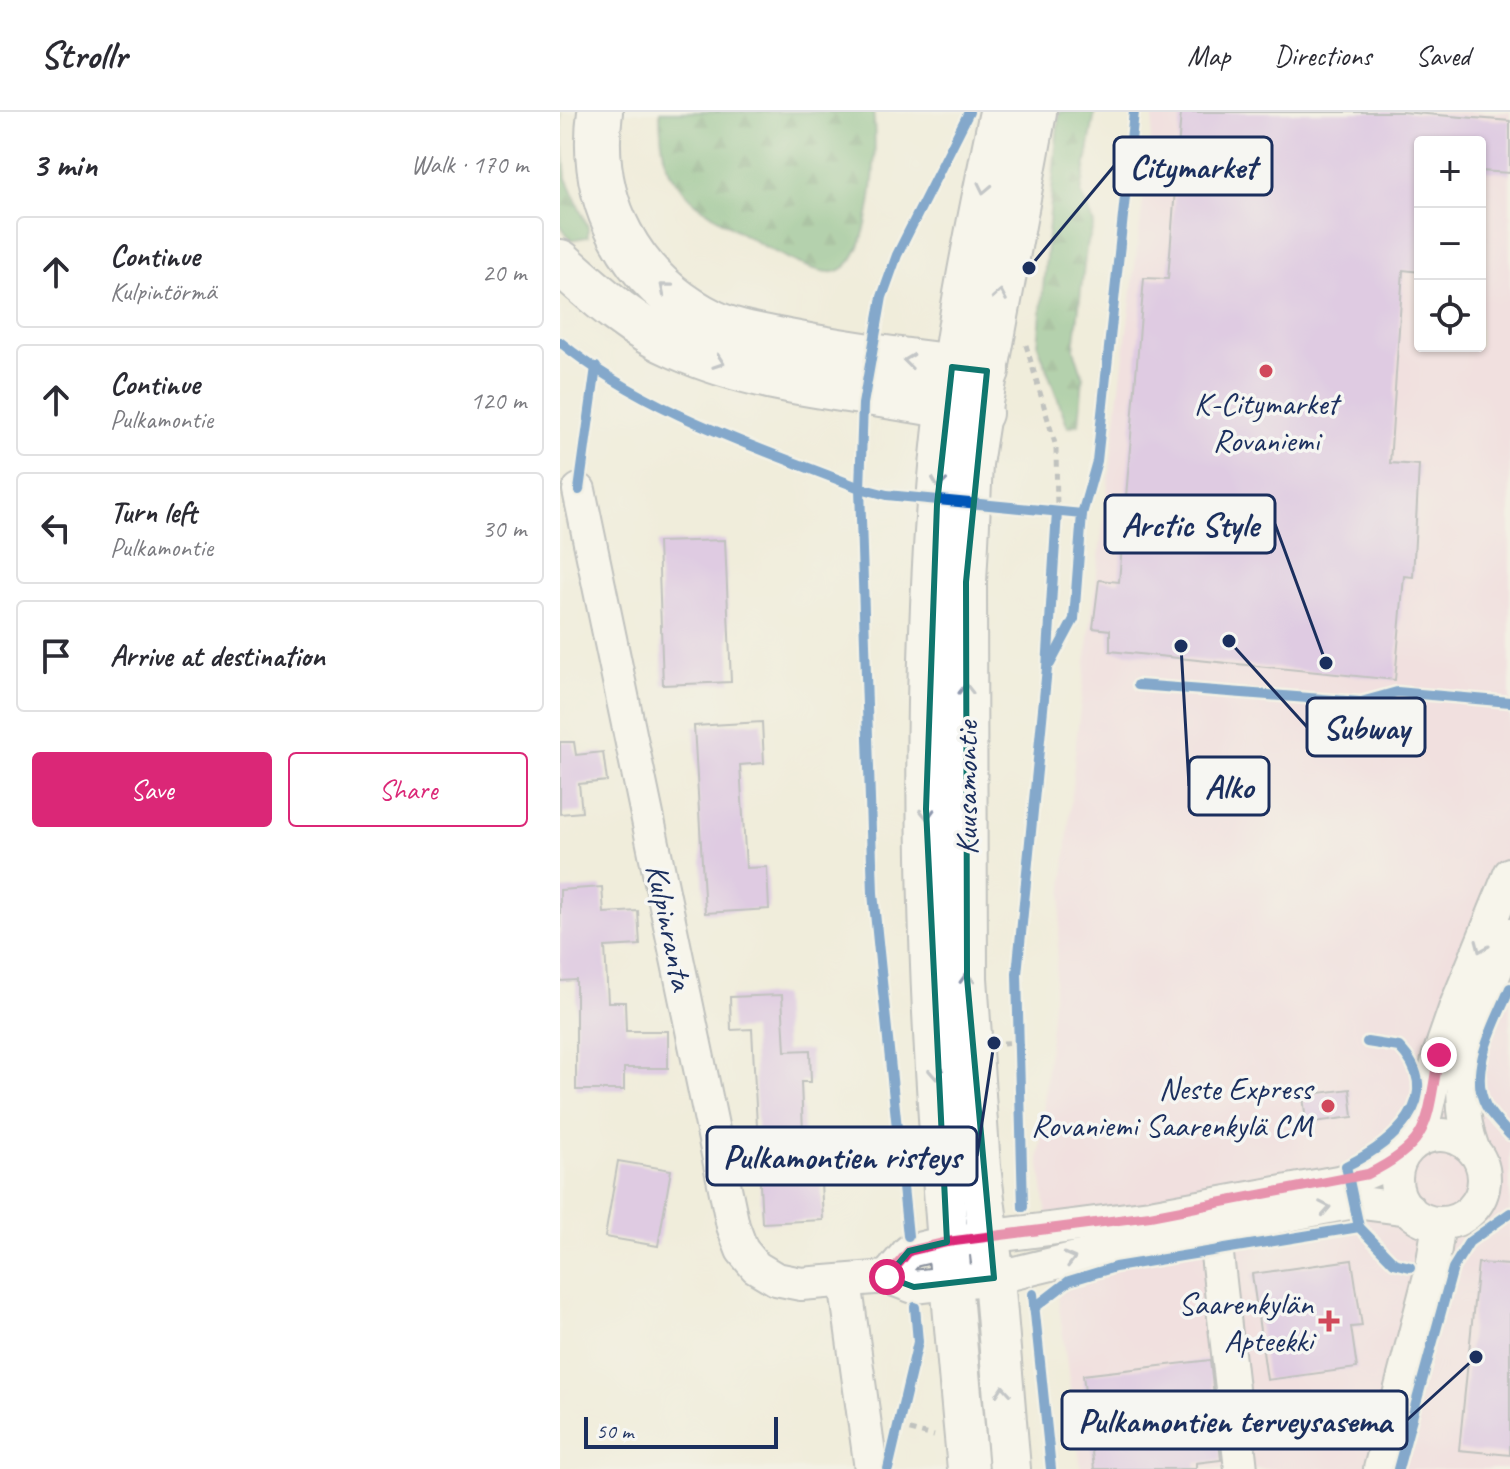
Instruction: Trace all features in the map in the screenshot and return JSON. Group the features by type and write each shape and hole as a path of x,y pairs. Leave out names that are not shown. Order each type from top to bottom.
{"highway":[{"path":"600,112 595,147 600,187 632,255 662,287 712,322 768,338 844,353 967,389"},
{"path":"560,262 603,301 678,348 774,378 967,389"}],"main road":[{"name":"Kuusamontie","path":"1000,112 967,389 972,464 966,582 967,978 980,1167 994,1278 1010,1469"},
{"name":"Kuusamontie","path":"968,1469 947,1242 936,1075 926,809 937,504 1036,112"}],"street":[{"name":"Kulpinranta","path":"579,490 733,1226 749,1259 776,1279 801,1284 887,1277 914,1287 951,1285 994,1278 1076,1256 1354,1202 1409,1209"},
{"path":"1510,874 1451,1018 1397,1185 1409,1209 1428,1221 1450,1222 1470,1212 1497,1184 1484,1170 1473,1149 1463,1122 1461,1089 1479,1016 1510,935"},
{"path":"887,1277 909,1251 947,1242 989,1234 1110,1222 1349,1180 1410,1148 1448,1135 1473,1149"},
{"path":"1380,1469 1432,1268 1439,1223"},
{"path":"1214,1228 1241,1469"},
{"path":"845,1281 871,1469"}],"path":[{"path":"1024,333 1056,447 1056,527"},
{"path":"1043,510 1070,513"},
{"path":"1018,1028 1019,1057"},
{"path":"895,1441 902,1413"},
{"path":"898,1427 943,1438"}],"highlighted area":[{"path":"952,367 987,371 966,582 967,978 994,1278 914,1287 887,1277 909,1251 947,1242 926,809 937,504"}],"shaded area":[{"path":"1154,112 1510,112 1510,1469 1081,1469 1039,1158 1076,742"}],"green space":[{"path":"560,112 566,178 588,227 588,237 570,240 560,224"},
{"path":"660,112 873,112 875,149 871,199 859,245 850,262 838,271 826,272 809,267 767,248 697,204 680,187 667,166"},
{"path":"1059,112 1095,112 1081,193 1094,224 1086,249 1074,349 1083,377 1079,424 1068,427 1038,345"}],"building":[{"name":"K-Citymarket Rovaniemi","path":"1181,112 1402,112 1510,121 1510,173 1486,171 1486,136 1414,136 1414,271 1403,270 1390,463 1419,465 1413,577 1404,576 1395,680 1110,651 1110,630 1093,628 1099,580 1119,582 1144,278 1168,279"},
{"path":"725,540 731,682 663,685 658,542"},
{"path":"762,722 764,763 740,765 746,868 767,867 769,909 705,913 694,726"},
{"path":"560,742 574,742 576,755 603,752 607,781 579,784 582,812 560,814"},
{"path":"602,887 604,913 638,911 640,945 605,947 608,1002 625,1002 626,1031 668,1031 668,1068 624,1068 624,1090 576,1090 576,980 560,981 560,890"},
{"path":"782,995 785,1051 810,1050 811,1082 801,1082 805,1183 821,1182 823,1220 762,1223 752,1029 731,1030 730,997"},
{"name":"Neste Express Rovaniemi Saarenkylä CM","path":"1350,1089 1353,1117 1306,1123 1303,1095"},
{"path":"618,1161 671,1170 658,1246 605,1237"},
{"path":"1352,1260 1362,1326 1351,1327 1357,1368 1267,1380 1252,1274"},
{"path":"1478,1263 1510,1265 1510,1455 1459,1450"},
{"path":"1210,1360 1221,1460 1196,1463 1196,1469 1094,1469 1083,1375"}],"cycle path":[{"path":"908,1236 873,893 860,488 863,404 882,297 897,255 969,112"},
{"path":"560,342 593,367 666,408 743,443 860,488 887,495 1082,514 1097,461 1134,112"},
{"path":"579,490 596,367"},
{"path":"1023,1207 1017,974 1047,668 1057,512"},
{"path":"1050,664 1074,619 1082,514"},
{"path":"1138,685 1361,702 1397,692 1510,702"},
{"path":"1510,988 1491,1031 1480,1077 1486,1106 1510,1135"},
{"path":"1359,1227 1346,1166 1396,1132 1416,1101 1418,1084 1413,1066 1399,1047 1367,1042"},
{"path":"1398,1469 1453,1268 1469,1242 1510,1213"},
{"path":"1034,1308 1069,1281 1115,1267 1359,1227 1394,1263 1410,1267"},
{"path":"1033,1294 1051,1469"},
{"path":"888,1469 918,1342 915,1307"}],"place":[{"name":"Citymarket","path":"1029,268"},
{"name":"K-Citymarket Rovaniemi","path":"1266,371"},
{"name":"Subway","path":"1229,641"},
{"name":"Alko","path":"1181,646"},
{"name":"Arctic Style","path":"1326,663"},
{"name":"Pulkamontien risteys","path":"994,1043"},
{"name":"Neste Express Rovaniemi Saarenkylä CM","path":"1328,1106"},
{"name":"Saarenkylän Apteekki","path":"1329,1321"},
{"name":"Pulkamontien terveysasema","path":"1476,1357"}],"route":[{"path":"887,1277 909,1251 947,1242 989,1234 1083,1226 1150,1216 1368,1174 1401,1158 1420,1139 1439,1055"}]}
